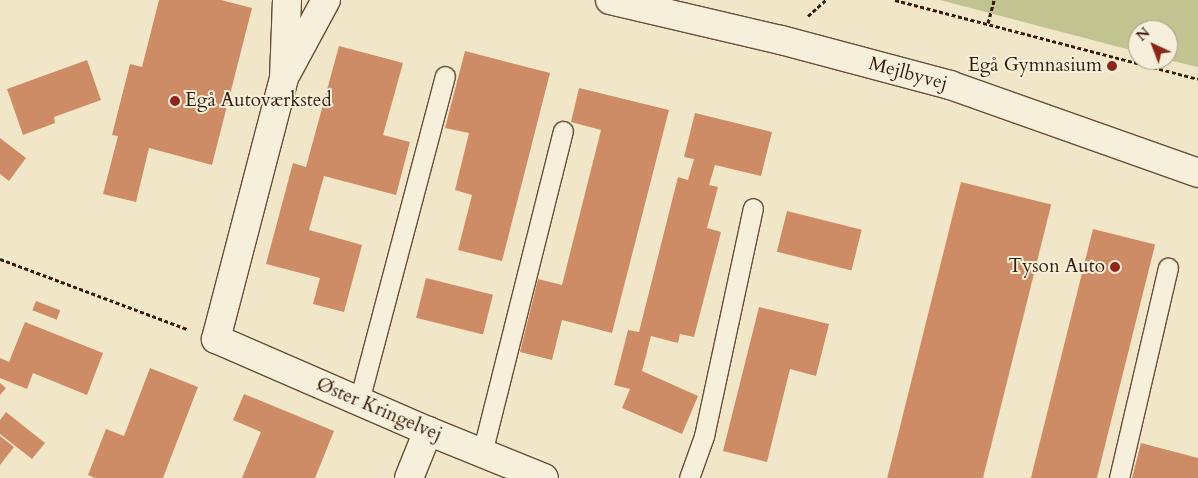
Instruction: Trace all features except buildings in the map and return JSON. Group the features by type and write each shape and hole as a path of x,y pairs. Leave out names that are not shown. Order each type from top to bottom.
{"street":[{"path":"216,339 284,78 287,0"},
{"path":"284,78 326,0"},
{"name":"Mejlbyvej","path":"610,0 781,40 950,85 1198,173"},
{"name":"Øster Kringelvej","path":"216,339 428,431 544,478"},
{"path":"409,478 428,431"}],"lane":[{"path":"359,401 445,76"},
{"path":"482,453 563,131"},
{"path":"689,478 704,436 753,208"},
{"path":"1119,478 1168,268"}],"path":[{"path":"895,0 1198,79"},
{"path":"988,23 994,0"},
{"path":"0,259 216,339"}],"green space":[{"path":"940,0 1198,0 1198,67 1178,62 1178,20 1128,20 1128,49"}],"place":[{"name":"Egå Gymnasium","path":"1112,66"},
{"name":"Egå Autoværksted","path":"175,101"},
{"name":"Tyson Auto","path":"1115,267"}]}
